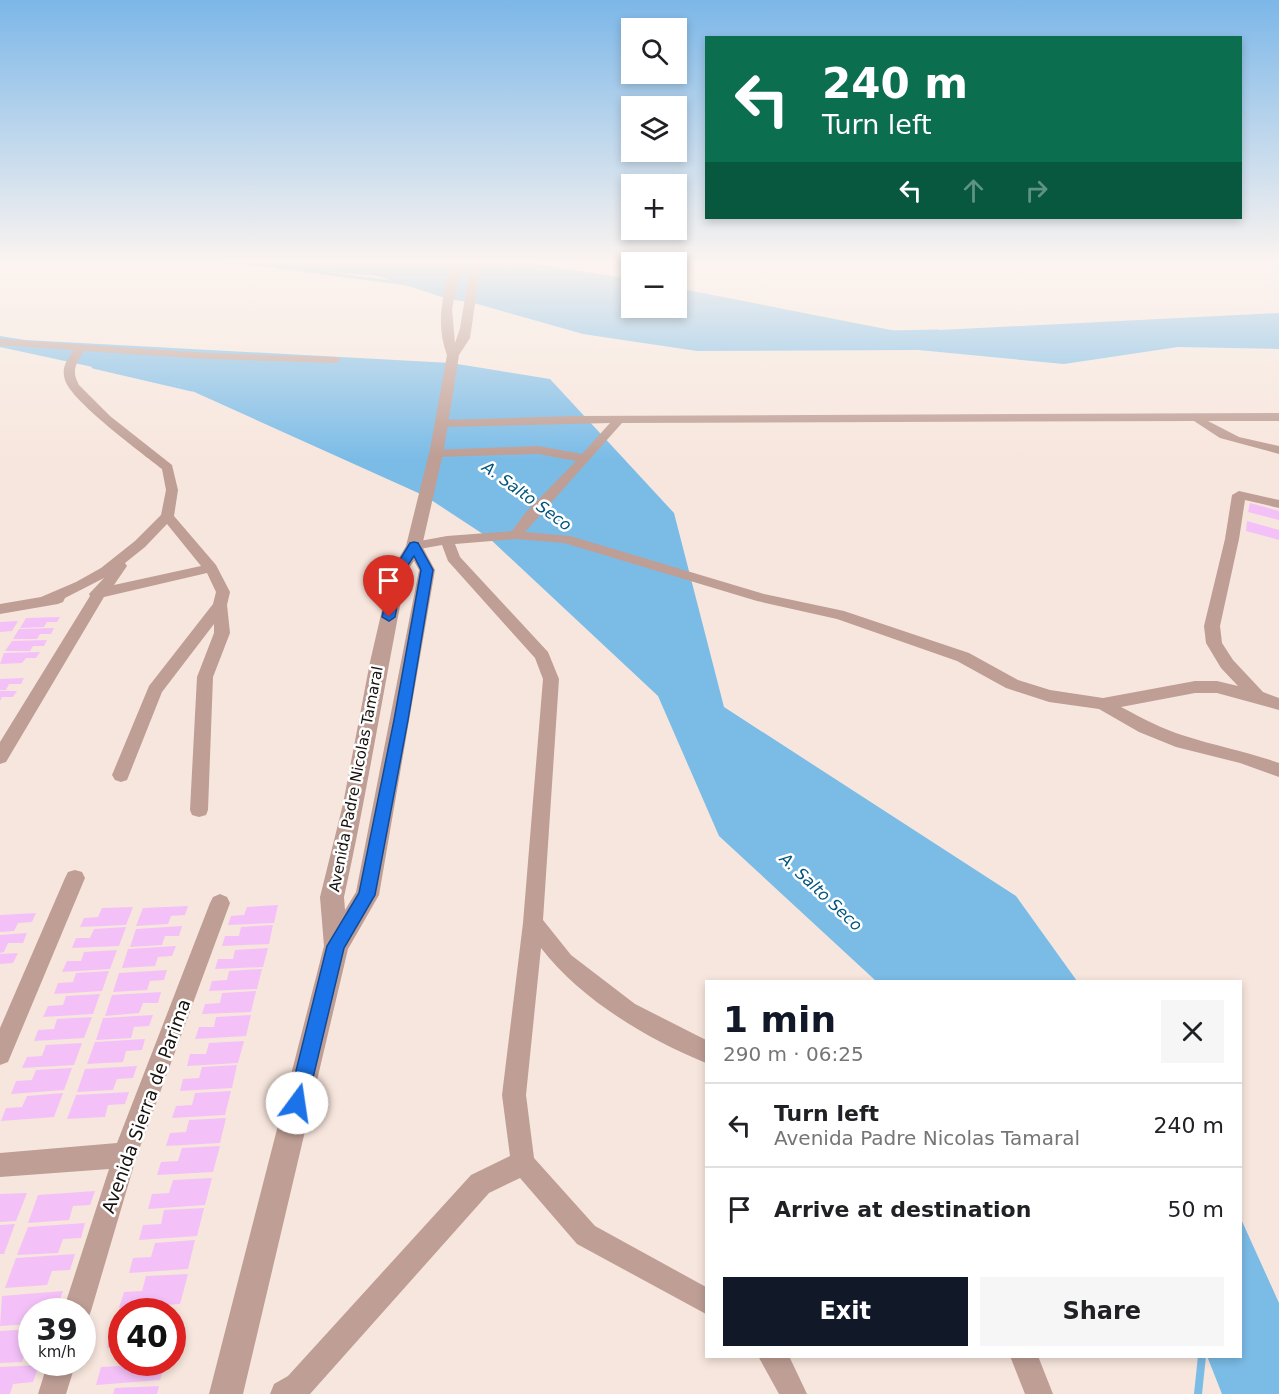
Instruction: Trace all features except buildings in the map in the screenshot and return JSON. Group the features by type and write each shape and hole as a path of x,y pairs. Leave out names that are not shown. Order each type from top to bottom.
{"street":[{"name":"Avenida Padre Nicolas Tamaral","path":"444,328 452,359"},
{"name":"Avenida Padre Nicolas Tamaral","path":"336,946 332,897 354,804 379,662 399,571 414,546 443,423 452,359 464,338 466,328"},
{"path":"0,342 208,356 336,360"},
{"path":"47,600 81,585 140,544 167,516 172,490 168,468 106,418 74,387 70,379 69,365 81,348"},
{"path":"1196,417 1207,428 1224,436 1279,450"},
{"path":"443,423 1279,417"},
{"path":"516,535 531,515 619,420"},
{"path":"436,453 538,450 583,458"},
{"path":"1257,696 1227,664 1214,643 1212,626 1232,539 1239,495 1279,504"},
{"path":"167,516 211,568 223,592 220,605 222,633 205,676 199,810"},
{"path":"414,546 447,540 516,535 565,539 762,598 839,615 963,657 1012,684 1049,696 1103,704 1195,687 1217,687 1257,696 1279,704"},
{"path":"447,540 453,558 542,656 551,679 533,923 514,1095 523,1163 586,1235 705,1300"},
{"name":"Avenida Padre Nicolas Tamaral","path":"226,1394 336,946 367,895 427,570 414,546"},
{"path":"0,757 99,593 115,575 124,557"},
{"path":"0,609 99,593 211,568"},
{"path":"121,775 155,690 220,605"},
{"path":"1103,704 1145,728 1182,742 1242,757 1279,770"},
{"path":"370,721 401,720"},
{"path":"0,1054 75,878"},
{"name":"Avenida Sierra de Parima","path":"81,1298 125,1155 220,903"},
{"path":"533,923 564,962 627,1011 705,1051"},
{"path":"0,1165 125,1155"},
{"path":"284,1394 298,1386 480,1184 523,1163"},
{"path":"774,1358 784,1372 793,1394"},
{"path":"1025,1358 1039,1394"},
{"path":"52,1394 58,1376"}],"water":[{"path":"562,328 881,328 901,332 980,328 1279,328 1279,349 1178,347 1064,364 918,350 697,351 583,334"},
{"path":"0,336 25,340 451,363 550,379 674,513 724,707 1016,896 1076,980 875,980 719,836 658,696 489,538 425,496 181,386 0,347"},
{"path":"1242,1221 1279,1303 1279,1394 1222,1394 1208,1358 1242,1358"}],"waterway":[{"path":"891,332 938,331"},
{"name":"A. Salto Seco","path":"93,367 192,390"},
{"name":"A. Salto Seco","path":"1198,1394 1202,1358"}],"route":[{"path":"297,1103 336,946 367,895 427,570 414,546 399,571 389,617"}]}
